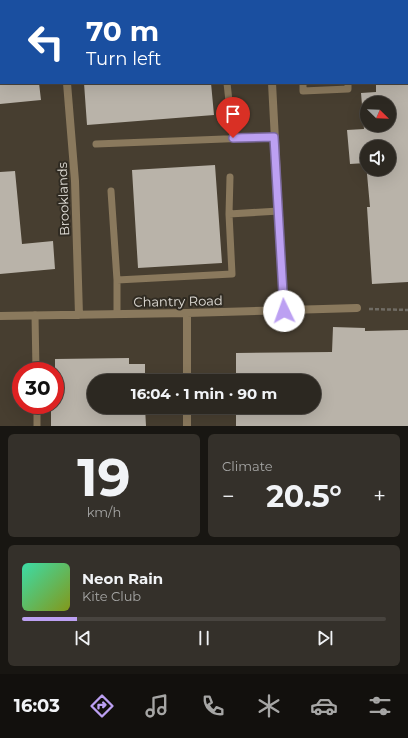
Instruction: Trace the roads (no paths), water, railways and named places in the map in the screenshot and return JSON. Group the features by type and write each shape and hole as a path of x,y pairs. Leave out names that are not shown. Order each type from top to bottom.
{"street":[{"name":"Brooklands","path":"68,84 75,181 79,315"},
{"path":"272,84 284,311"},
{"name":"Chantry Road","path":"0,316 284,311 357,308"},
{"path":"187,313 187,374"},
{"path":"187,414 187,426"}],"lane":[{"path":"228,84 233,138"},
{"path":"303,84 303,91 348,89 348,84"},
{"path":"96,144 274,137"},
{"path":"117,280 232,274 229,214 230,177"},
{"path":"111,191 117,280 117,314"},
{"path":"229,214 279,211"},
{"path":"35,315 36,362"},
{"path":"37,414 37,426"}]}
